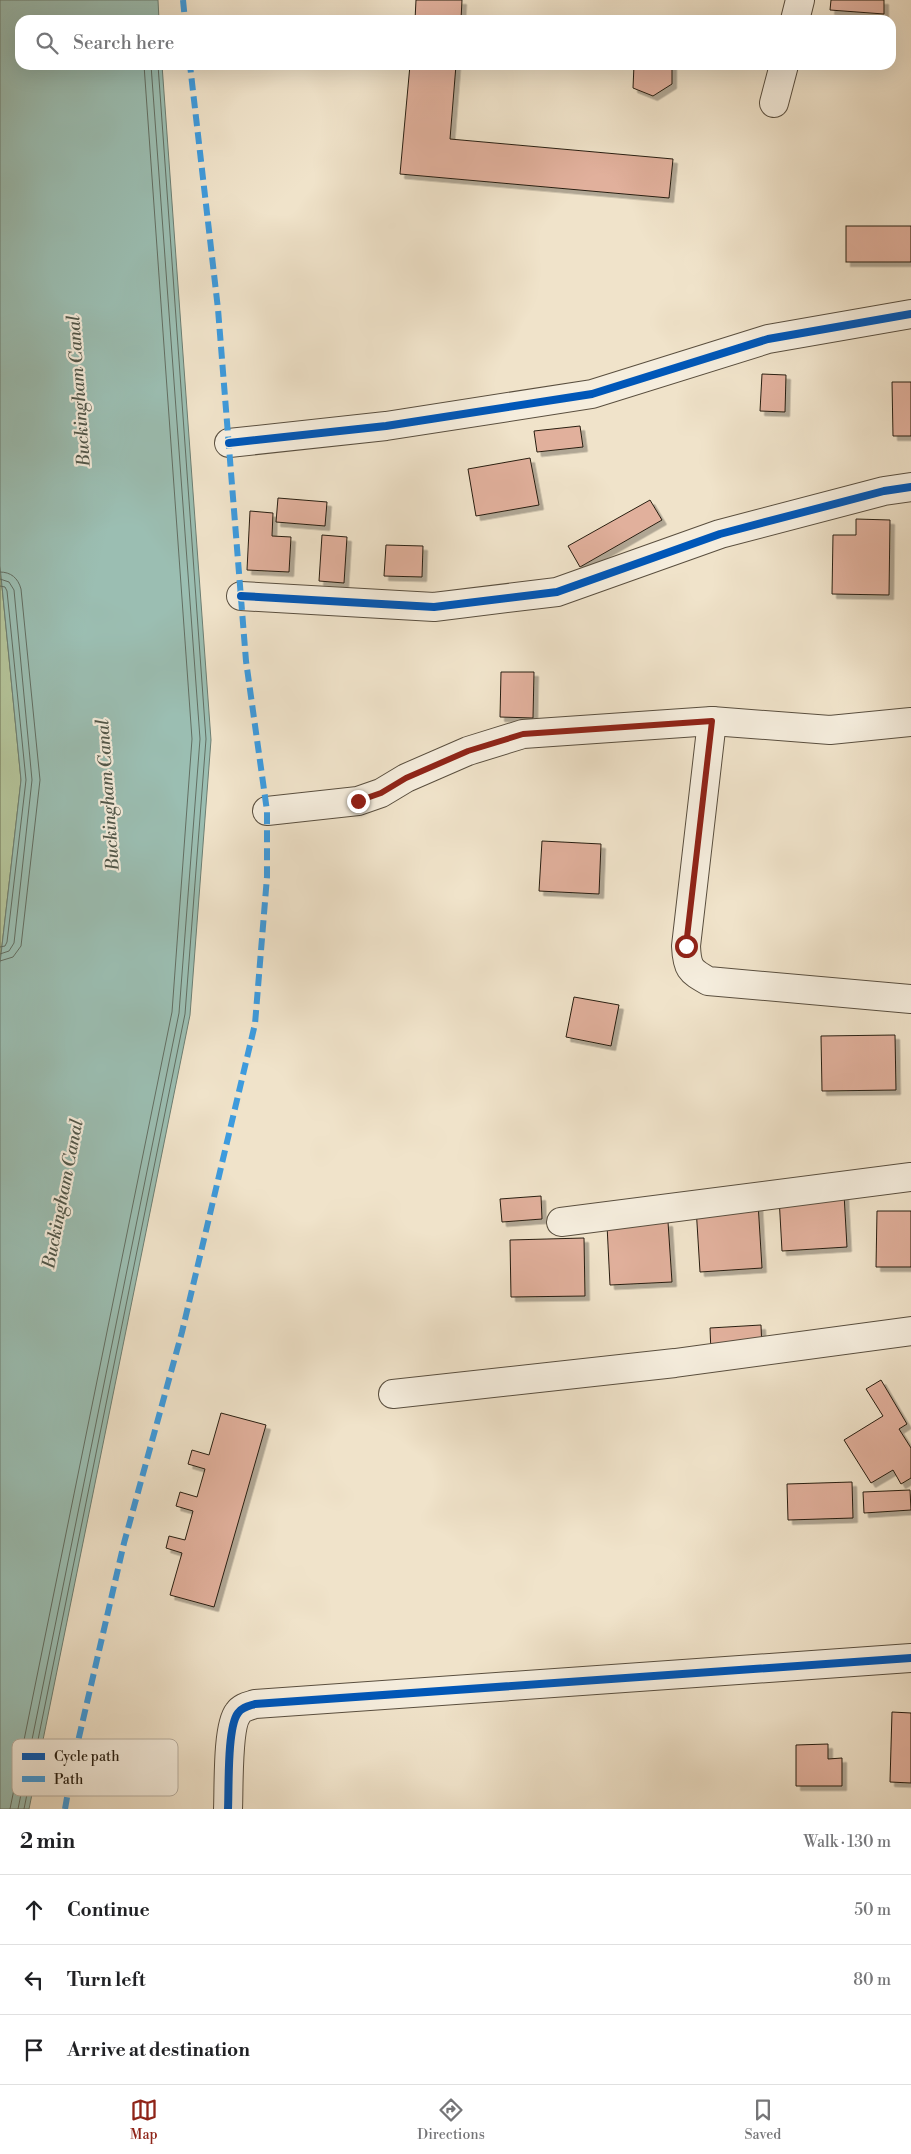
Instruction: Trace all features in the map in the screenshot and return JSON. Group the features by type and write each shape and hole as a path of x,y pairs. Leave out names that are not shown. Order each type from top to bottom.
{"street":[{"path":"796,15 800,0"},
{"path":"774,103 783,70"},
{"path":"229,443 386,426 592,394 768,339 911,314"},
{"path":"241,596 434,607 557,592 720,534 884,491 911,487"},
{"path":"712,721 686,946 686,960 691,972 708,981 911,999"},
{"path":"267,811 358,801 381,793 406,778 468,751 523,734 712,721 830,730 911,722"},
{"path":"561,1222 911,1177"},
{"path":"393,1394 676,1362 911,1331"},
{"path":"228,1809 232,1733 235,1718 244,1707 255,1704 911,1658"}],"green space":[{"path":"0,566 21,780 0,963"}],"water":[{"name":"Buckingham Canal","path":"0,0 158,0 159,15 15,15 15,70 162,70 211,740 190,1015 43,1739 12,1739 12,1796 32,1796 29,1809 0,1809 0,963 21,780 0,566"}],"building":[{"path":"416,0 462,0 461,15 415,15"},
{"path":"831,0 884,0 884,14 830,10"},
{"path":"410,70 456,70 450,139 673,159 669,198 400,174"},
{"path":"634,70 672,70 672,84 653,96 633,88"},
{"path":"846,226 911,226 911,262 846,262"},
{"path":"762,374 786,375 785,412 760,411"},
{"path":"892,382 911,382 911,436 893,436"},
{"path":"580,426 583,447 537,452 534,431"},
{"path":"530,458 539,505 476,516 468,469"},
{"path":"278,498 327,502 325,526 276,522"},
{"path":"650,500 662,520 580,567 568,546"},
{"path":"250,511 273,513 272,536 291,537 289,572 247,570"},
{"path":"856,519 890,520 889,595 832,594 833,535 856,535"},
{"path":"322,535 347,537 344,583 319,581"},
{"path":"386,545 423,546 422,577 384,576"},
{"path":"501,672 534,672 533,718 500,717"},
{"path":"542,841 601,844 599,894 539,891"},
{"path":"574,997 619,1005 611,1046 566,1037"},
{"path":"895,1035 896,1090 822,1091 821,1036"},
{"path":"844,1194 847,1247 782,1251 779,1197"},
{"path":"541,1196 542,1219 502,1222 500,1199"},
{"path":"758,1203 762,1268 700,1272 696,1207"},
{"path":"877,1211 911,1211 911,1267 876,1267"},
{"path":"668,1222 672,1282 610,1285 607,1225"},
{"path":"584,1238 585,1296 511,1297 510,1240"},
{"path":"761,1325 762,1350 711,1353 710,1328"},
{"path":"881,1380 907,1424 899,1429 911,1448 911,1478 901,1484 893,1470 871,1483 844,1440 883,1416 866,1389"},
{"path":"221,1413 266,1425 214,1607 170,1595 182,1553 166,1548 169,1536 185,1540 193,1511 176,1506 180,1492 197,1497 205,1469 188,1464 192,1450 209,1455"},
{"path":"852,1482 853,1518 788,1520 787,1484"},
{"path":"910,1490 911,1510 864,1513 863,1492"},
{"path":"892,1712 911,1713 911,1783 890,1782"},
{"path":"828,1744 828,1759 842,1758 842,1786 796,1786 796,1745"}],"marked path":[{"path":"183,0 184,15"},
{"path":"79,1739 124,1543 182,1332 255,1024 267,877 267,811 246,661 218,309 191,70"},
{"path":"65,1809 67,1796"}],"cycle path":[{"path":"229,443 386,426 592,394 768,339 911,314"},
{"path":"241,596 434,607 557,592 720,534 884,491 911,487"},
{"path":"228,1809 230,1744 234,1720 242,1709 255,1704 911,1658"}],"route":[{"path":"358,801 381,793 406,778 468,751 523,734 712,721 686,946"}]}
